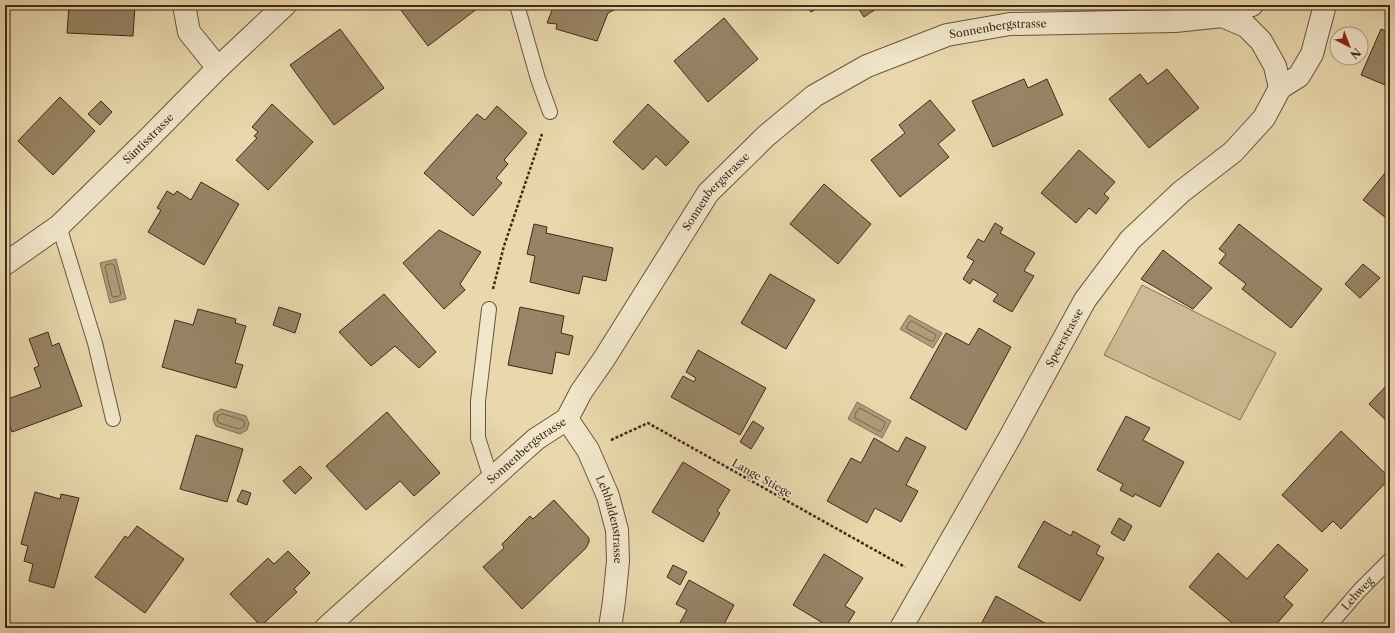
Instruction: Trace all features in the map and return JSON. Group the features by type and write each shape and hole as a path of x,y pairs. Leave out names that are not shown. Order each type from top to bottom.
{"street":[{"path":"184,5 190,32 218,68"},
{"name":"Säntisstrasse","path":"5,264 59,226 218,68 285,5"},
{"name":"Sonnenbergstrasse","path":"326,628 495,478 536,439 567,419 581,392 604,360 708,193 766,136 814,96 866,66 947,35 1010,24 1175,13 1222,16 1252,5"},
{"name":"Speerstrasse","path":"901,628 1009,439 1085,300 1130,240 1181,192 1233,152 1264,118 1280,88 1299,76 1312,54 1326,5"},
{"path":"1222,16 1246,26 1261,41 1275,66 1280,88"},
{"name":"Lehhaldenstrasse","path":"567,419 588,450 608,496 617,530 618,561 610,628"}],"lane":[{"path":"518,5 538,79 550,112"},
{"path":"59,226 95,343 113,419"},
{"path":"489,309 478,401 478,438 488,469 495,478"},
{"name":"Lehweg","path":"1327,628 1359,591 1390,560"}],"path":[{"path":"489,309 491,294 504,246 550,112"},
{"name":"Lange Stiege","path":"605,442 648,423 909,569"}],"shaded area":[{"path":"1142,285 1276,353 1240,420 1104,355"}],"water":[{"path":"116,259 126,299 110,303 100,263"},
{"path":"909,315 942,333 933,348 900,329"},
{"path":"857,402 891,421 882,438 848,419"},
{"path":"221,409 246,416 249,423 247,430 240,434 216,426 213,420 214,413"}],"building":[{"path":"69,5 135,5 133,36 67,33"},
{"path":"397,5 482,5 428,46"},
{"path":"554,5 624,5 608,13 597,41 556,29 557,24 547,23"},
{"path":"806,5 822,5 811,12"},
{"path":"856,5 882,5 864,17"},
{"path":"724,18 758,59 708,102 674,61"},
{"path":"340,29 384,88 334,125 290,65"},
{"path":"1381,29 1390,33 1390,87 1361,75 1365,66 1369,66 1369,57"},
{"path":"1167,69 1199,108 1149,148 1109,99 1140,74 1148,84"},
{"path":"1024,79 1028,88 1047,79 1063,115 993,147 972,101"},
{"path":"60,97 95,131 53,175 18,141"},
{"path":"930,100 955,130 938,144 949,157 900,197 871,160 905,133 899,125"},
{"path":"101,101 112,112 100,125 88,114"},
{"path":"272,104 313,142 268,190 236,160 257,138 254,136 258,132 252,127"},
{"path":"648,104 689,142 666,166 656,156 643,170 613,142"},
{"path":"497,106 527,133 504,160 508,164 496,178 502,183 473,216 424,173 477,114 485,120"},
{"path":"1079,150 1115,182 1104,194 1109,198 1096,214 1089,208 1076,223 1041,193"},
{"path":"1390,167 1390,221 1363,200"},
{"path":"201,182 239,204 204,265 148,232 161,210 157,208 167,191 174,195 177,191 191,200"},
{"path":"824,184 871,224 838,264 790,224"},
{"path":"995,223 1003,228 1000,233 1035,253 1024,271 1034,276 1012,312 993,301 998,294 973,279 970,284 963,279 974,261 967,257 978,239 984,242"},
{"path":"534,224 547,227 546,233 613,248 606,281 583,276 579,294 530,282 535,256 527,254"},
{"path":"1239,224 1322,289 1291,328 1242,289 1246,284 1219,263 1226,254 1219,249"},
{"path":"439,230 481,252 460,284 465,290 444,309 403,263"},
{"path":"1163,250 1212,288 1193,309 1141,279"},
{"path":"1363,264 1380,278 1360,298 1345,284"},
{"path":"770,274 815,300 786,349 741,323"},
{"path":"384,294 436,352 419,368 395,346 371,366 339,332"},
{"path":"279,307 301,314 295,333 273,325"},
{"path":"520,307 564,316 561,333 573,336 569,355 556,352 552,374 508,365"},
{"path":"198,309 236,319 235,323 246,326 235,363 243,365 236,388 162,367 175,320 193,325"},
{"path":"979,328 1011,347 966,430 910,398 946,333 969,345"},
{"path":"48,332 52,346 59,343 82,406 12,432 5,413 5,400 41,387 34,368 39,366 29,339"},
{"path":"698,350 766,388 740,435 671,397 683,376 694,382 696,378 686,372"},
{"path":"1390,382 1390,424 1369,404"},
{"path":"387,412 440,473 414,496 400,481 366,510 326,466"},
{"path":"1126,416 1150,428 1143,440 1184,462 1160,507 1135,494 1133,497 1120,490 1123,484 1097,470"},
{"path":"753,421 764,428 751,449 740,442"},
{"path":"1341,431 1390,478 1341,529 1333,521 1322,532 1282,495"},
{"path":"196,435 243,449 227,502 180,489"},
{"path":"906,437 926,447 906,485 918,491 901,522 875,508 867,523 827,501 851,458 861,463 874,438 898,452"},
{"path":"683,462 730,490 717,511 720,513 703,542 652,512"},
{"path":"300,466 312,478 295,494 283,481"},
{"path":"242,490 251,493 247,505 237,501"},
{"path":"35,492 60,499 61,494 79,498 54,588 29,581 33,564 24,561 28,546 21,544"},
{"path":"554,500 589,538 589,542 586,548 522,609 483,567 504,548 502,544 530,516 533,519"},
{"path":"1119,518 1132,526 1124,541 1111,533"},
{"path":"1044,521 1071,536 1073,531 1100,546 1096,554 1104,558 1080,601 1018,567"},
{"path":"137,526 184,559 145,613 95,577 125,536 128,538"},
{"path":"1278,544 1308,570 1284,597 1293,605 1273,628 1238,628 1189,587 1218,553 1247,579"},
{"path":"288,551 310,573 294,589 297,592 261,626 230,594 268,558 274,564"},
{"path":"824,554 863,578 845,606 855,612 845,628 831,628 793,605"},
{"path":"673,565 687,572 680,585 667,577"},
{"path":"689,580 734,605 722,628 677,628 687,610 676,604"},
{"path":"996,596 1052,627 979,628"}]}
